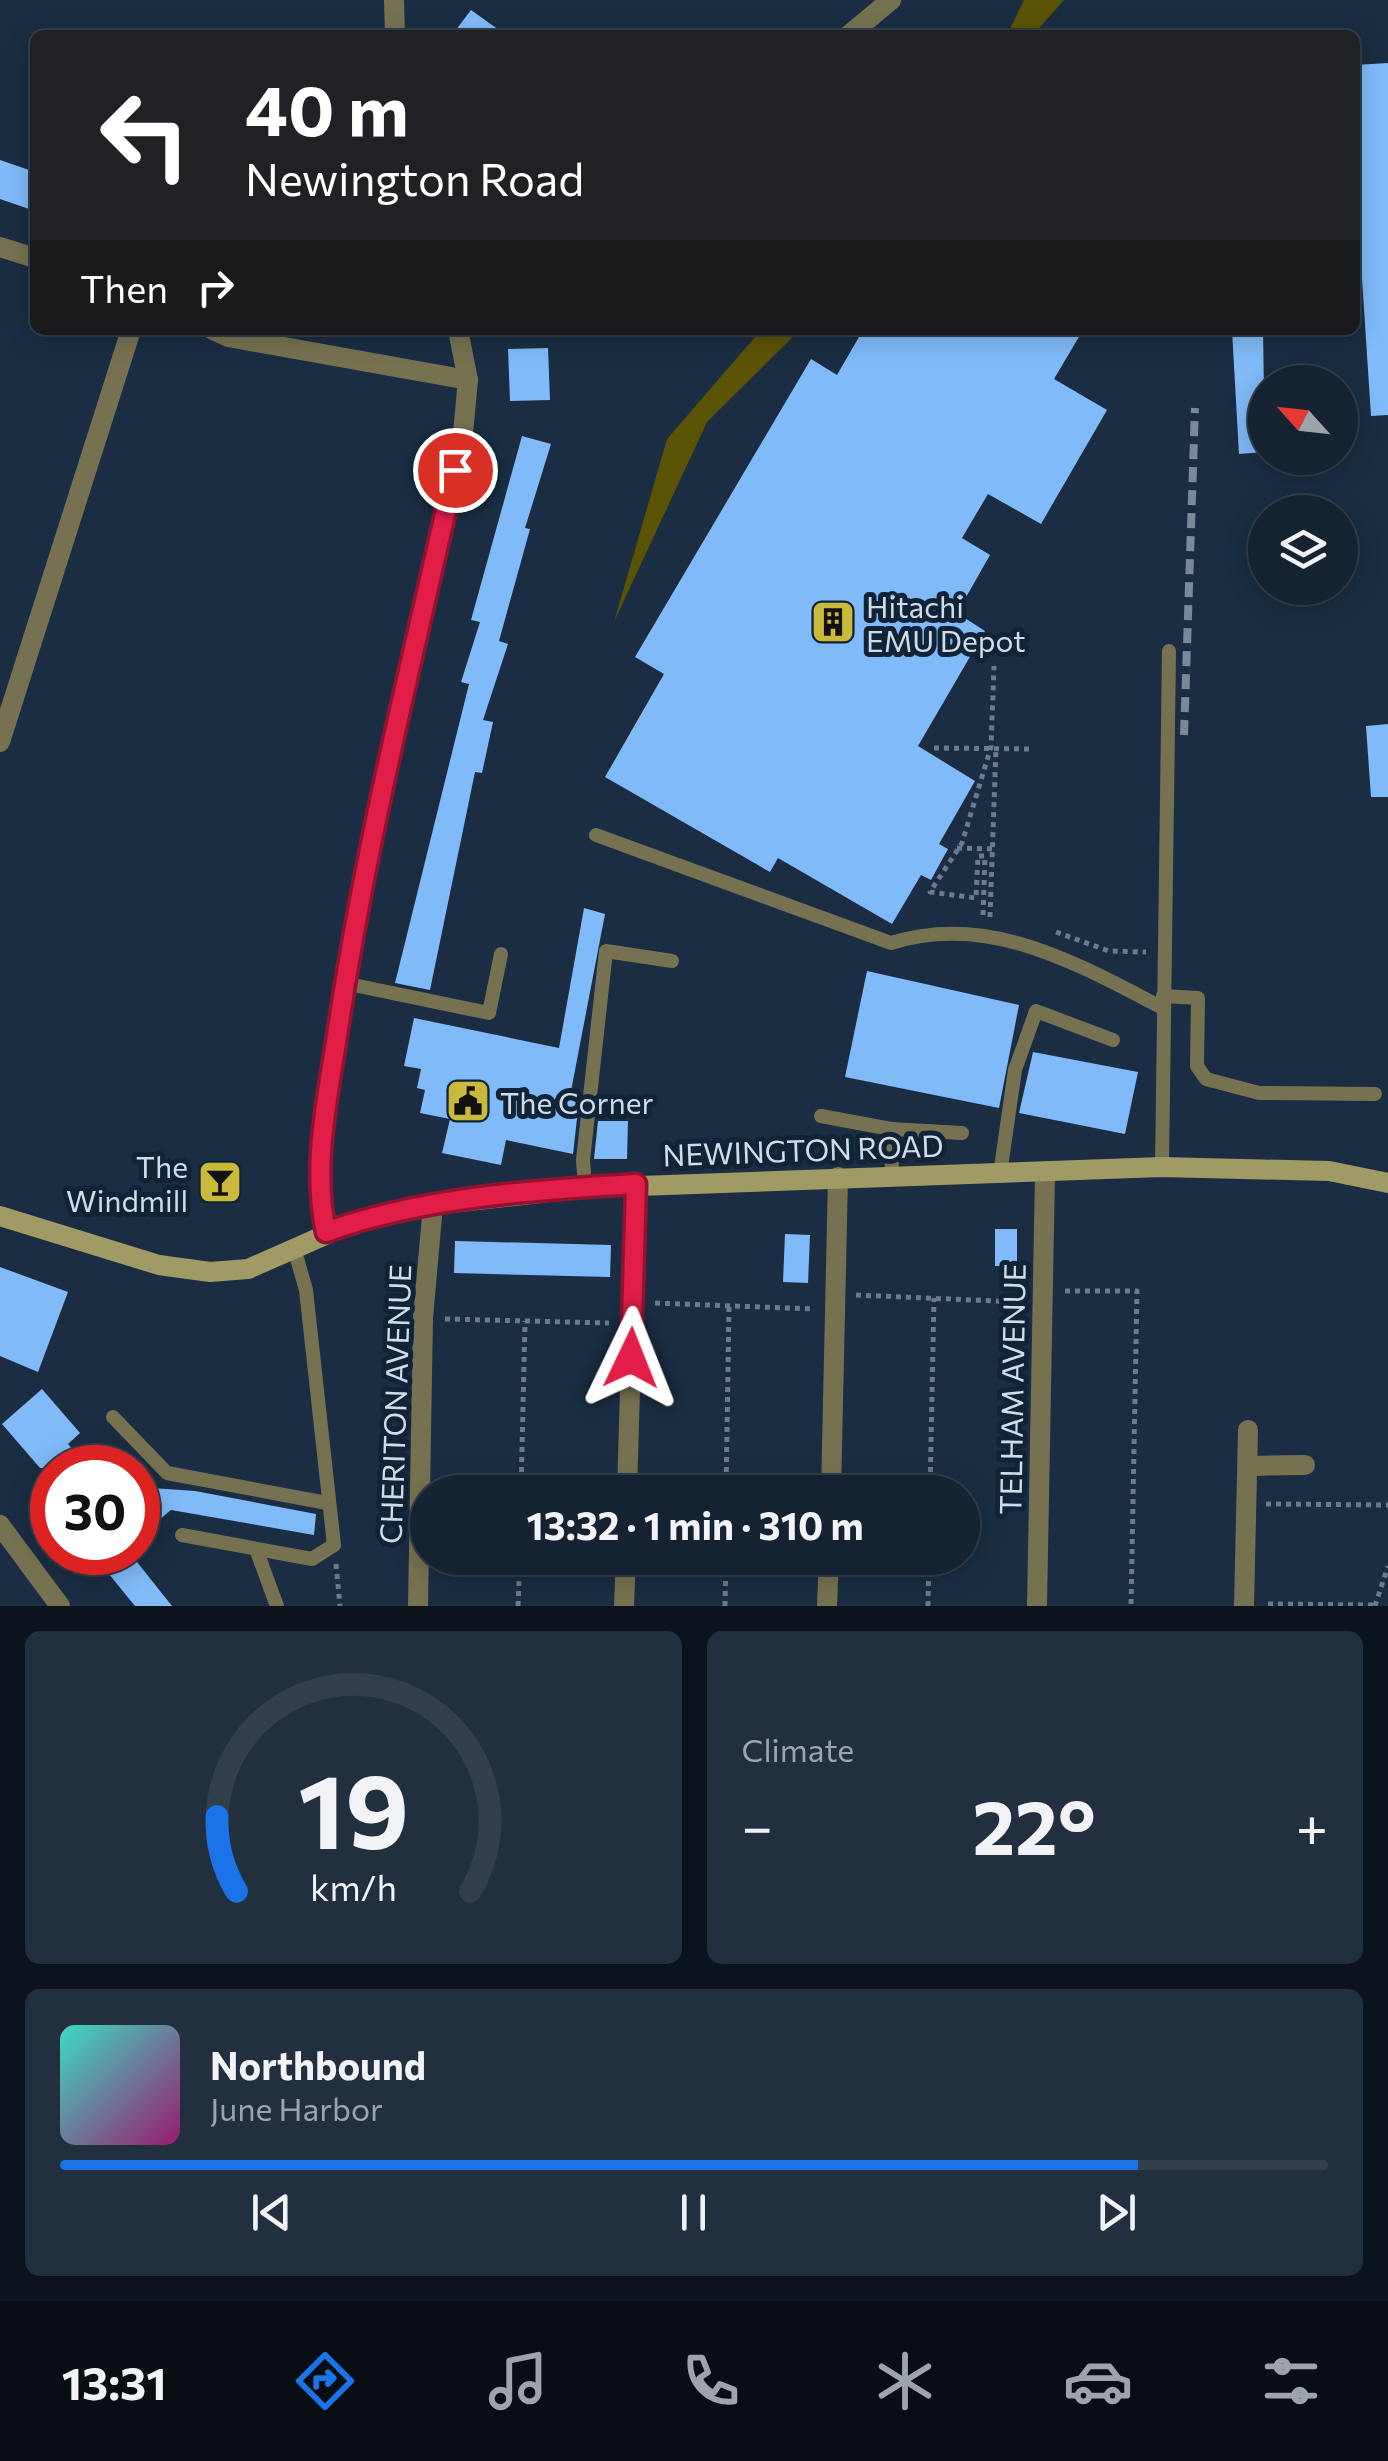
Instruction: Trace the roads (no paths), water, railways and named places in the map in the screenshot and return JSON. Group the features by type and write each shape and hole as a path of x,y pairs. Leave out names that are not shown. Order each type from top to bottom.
{"main road":[{"name":"NEWINGTON ROAD","path":"0,1216 159,1266 210,1272 248,1268 364,1218 433,1205 636,1184 1162,1167 1330,1172 1388,1183"}],"street":[{"path":"394,0 395,30"},
{"path":"854,30 891,0"},
{"path":"0,247 30,256"},
{"path":"0,742 129,335"},
{"path":"224,335 468,380"},
{"path":"326,1232 320,1203 321,1152 344,984 463,433 468,380 459,335"},
{"name":"TELHAM AVENUE","path":"1037,1606 1045,1173"},
{"path":"832,1475 838,1177"},
{"path":"628,1475 636,1184"},
{"name":"CHERITON AVENUE","path":"418,1606 423,1318 433,1205"},
{"path":"1244,1605 1248,1430"},
{"path":"1248,1466 1305,1466"},
{"path":"0,1524 60,1606"},
{"path":"624,1606 625,1575"},
{"path":"827,1606 828,1575"}],"lane":[{"path":"1162,1167 1170,651"},
{"path":"596,835 891,943 938,932 988,935 1025,943 1163,1002 1198,998 1197,1066 1206,1080 1259,1094 1375,1094"},
{"path":"585,1188 583,1160 606,952 672,961"},
{"path":"344,984 489,1013 502,954"},
{"path":"1000,1174 1016,1070 1036,1011 1113,1040"},
{"path":"821,1116 890,1129 962,1133"},
{"path":"890,1129 892,1175"},
{"path":"182,1535 312,1559 334,1544 308,1306 294,1248"},
{"path":"113,1417 168,1473 327,1502"},
{"path":"256,1549 277,1606"}],"railway":[{"path":"1184,735 1195,408"}],"place":[{"name":"Hitachi EMU Depot","path":"833,622"},
{"name":"The Corner","path":"468,1101"},
{"name":"The Windmill","path":"220,1182"}]}
